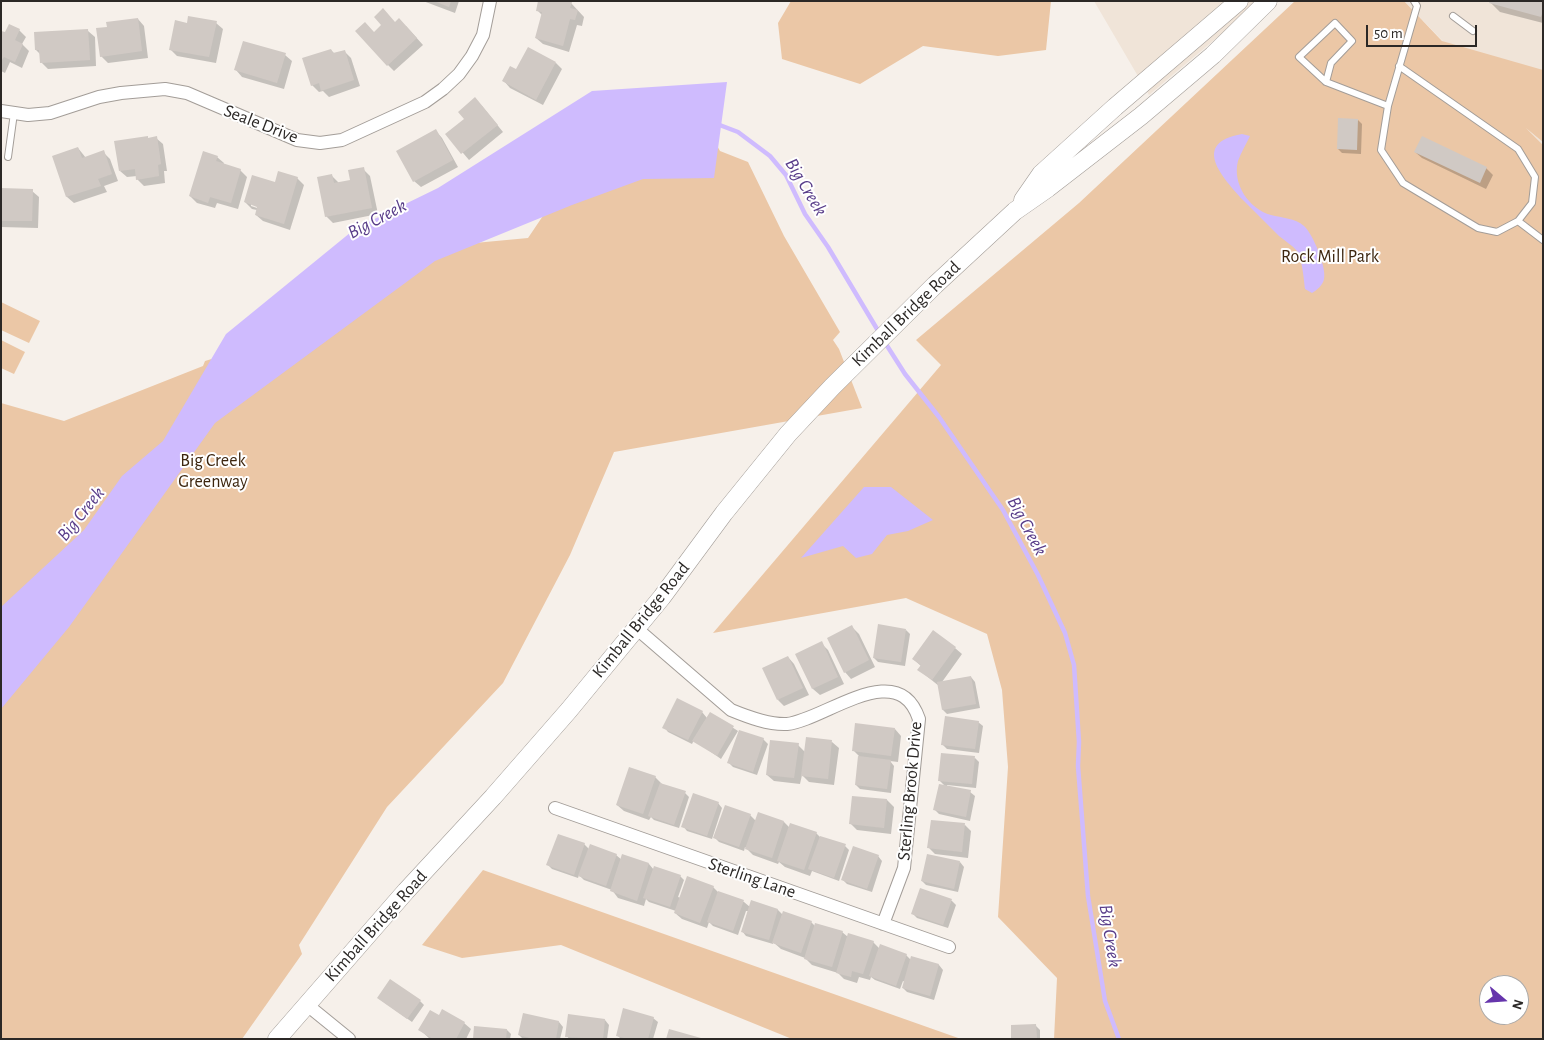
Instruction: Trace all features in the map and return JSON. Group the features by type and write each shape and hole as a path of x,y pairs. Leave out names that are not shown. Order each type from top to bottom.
{"street":[{"name":"Seale Drive","path":"8,112 28,115 50,113 114,94 165,89 187,93 298,140 320,143 342,140 425,102 459,74 472,56 482,34 490,1"},
{"name":"Kimball Bridge Road","path":"1015,211 1041,174 1115,107 1239,1"},
{"name":"Kimball Bridge Road","path":"277,1039 306,1004 569,710 662,597 730,506 788,434 832,387 935,285 1015,211 1048,188 1148,110 1213,55 1268,1"},
{"name":"Sterling Brook Drive","path":"636,628 731,710 748,717 786,724 800,722 862,695 878,692 890,692 901,696 915,707 919,719 904,868 883,924"},
{"name":"Sterling Lane","path":"555,808 949,947"},
{"path":"306,1004 349,1039"}],"lane":[{"path":"1399,66 1518,149 1534,177 1532,203 1518,220 1497,232 1478,228 1403,183 1381,150 1388,106 1399,66 1417,6 1414,1"},
{"path":"1453,16 1473,31"},
{"path":"1326,82 1332,64 1352,40 1335,24 1299,57 1326,82 1388,106"},
{"path":"8,112 8,157"},
{"path":"1518,220 1543,240"}],"shaded area":[{"path":"1094,1 1255,1 1226,30 1149,95"},
{"path":"1404,1 1543,1 1543,145"}],"green space":[{"path":"791,1 1051,1 1046,50 998,56 923,46 860,84 782,59 778,23"},
{"name":"Rock Mill Park","path":"1295,1 1404,1 1442,41 1543,70 1543,142 1526,128 1543,145 1543,1039 1054,1039 1057,978 998,917 1008,767 1002,690 987,634 906,598 713,633 941,365 916,340 1079,203"},
{"name":"Big Creek Greenway","path":"710,133 720,151 748,162 784,236 840,332 833,340 839,349 862,408 614,452 570,555 503,683 387,807 299,945 302,954 242,1039 1,1039 1,403 64,421 203,366 205,361 271,341 400,250 528,238 576,167"},
{"path":"1,302 40,321 29,343 1,330"},
{"path":"1,340 25,352 14,374 1,368"},
{"path":"483,870 961,1039 792,1039 561,945 462,958 422,945"}],"water":[{"path":"727,82 714,178 643,179 572,205 435,261 215,423 69,627 1,709 1,607 84,530 122,476 163,441 226,334 356,228 438,188 592,91"},
{"path":"1242,134 1250,136 1238,161 1237,170 1240,187 1244,194 1249,201 1263,212 1297,221 1304,226 1319,251 1324,279 1318,289 1312,293 1305,289 1297,251 1243,200 1220,172 1214,153 1217,145 1226,139"},
{"path":"864,487 891,487 933,520 908,531 887,535 872,554 856,558 843,546 801,558"}],"building":[{"path":"434,1 451,1 449,7"},
{"path":"538,1 570,1 572,2 570,8 578,10 575,20 570,19 563,46 535,38 542,12 536,11"},
{"path":"1490,1 1543,1 1543,11 1541,17 1489,3"},
{"path":"383,8 395,22 399,18 417,38 387,66 355,31 365,22 374,32 381,25 374,17"},
{"path":"188,16 217,21 209,57 169,50 175,20 187,23"},
{"path":"138,18 142,51 100,57 96,28 107,27 106,22"},
{"path":"9,24 20,29 15,40 23,44 15,62 4,57 1,61 1,31 5,32"},
{"path":"88,29 90,60 40,63 39,50 35,50 34,32"},
{"path":"243,41 286,53 277,83 234,70"},
{"path":"528,47 556,62 536,100 502,81 510,66 516,69"},
{"path":"331,49 333,53 345,50 354,80 321,91 319,83 311,86 302,58"},
{"path":"475,97 498,125 461,154 445,134 464,119 458,112"},
{"path":"1338,118 1358,119 1357,150 1337,149"},
{"path":"436,129 453,160 413,182 396,151"},
{"path":"148,136 148,138 157,136 161,164 158,165 159,176 136,180 135,169 119,171 114,141"},
{"path":"1422,136 1487,167 1480,183 1414,152"},
{"path":"78,147 82,158 104,150 112,174 98,179 101,186 66,197 52,156"},
{"path":"203,151 218,156 216,161 241,169 231,203 210,197 208,203 189,196"},
{"path":"364,167 372,208 325,217 317,177 332,174 334,183 350,180 348,170"},
{"path":"278,171 298,177 284,224 255,215 257,207 244,202 252,175 275,182"},
{"path":"1,188 33,189 32,221 1,221"},
{"path":"878,624 906,629 901,662 873,658"},
{"path":"852,625 869,660 844,673 827,638"},
{"path":"933,630 956,647 932,680 917,670 921,665 912,659"},
{"path":"822,641 838,677 812,689 795,654"},
{"path":"788,656 803,688 777,700 762,668"},
{"path":"971,676 976,704 942,710 937,682"},
{"path":"677,698 703,711 688,740 662,728"},
{"path":"710,712 734,726 717,756 692,741"},
{"path":"945,716 979,721 975,749 941,745"},
{"path":"855,723 895,728 891,756 852,751"},
{"path":"739,730 764,738 753,772 727,763"},
{"path":"806,737 832,740 828,779 801,776"},
{"path":"770,740 799,743 794,778 766,775"},
{"path":"941,753 975,756 972,784 938,781"},
{"path":"858,756 891,760 887,789 855,785"},
{"path":"629,767 656,776 643,814 616,805"},
{"path":"660,783 686,791 674,825 648,816"},
{"path":"939,784 971,790 966,817 933,810"},
{"path":"693,793 719,802 707,836 681,827"},
{"path":"852,796 887,799 884,828 849,824"},
{"path":"725,805 751,814 739,847 713,838"},
{"path":"758,812 784,821 772,858 745,849"},
{"path":"931,820 965,823 962,852 927,848"},
{"path":"790,823 817,832 804,870 777,861"},
{"path":"558,834 585,843 574,875 546,865"},
{"path":"820,836 846,844 834,878 808,869"},
{"path":"590,844 617,854 606,886 578,876"},
{"path":"853,846 879,855 867,889 841,880"},
{"path":"622,854 649,863 637,901 610,891"},
{"path":"927,854 960,861 954,889 921,881"},
{"path":"654,866 681,875 670,907 643,898"},
{"path":"687,876 714,886 700,923 674,913"},
{"path":"920,888 952,899 943,925 911,914"},
{"path":"718,891 744,900 733,931 707,922"},
{"path":"751,900 778,909 769,940 741,932"},
{"path":"783,911 812,921 801,953 772,943"},
{"path":"815,923 843,931 832,967 804,959"},
{"path":"848,933 874,941 863,974 852,971 851,977 836,973"},
{"path":"880,944 907,954 896,986 869,976"},
{"path":"911,956 939,964 930,996 902,988"},
{"path":"390,979 421,1000 407,1019 377,998"},
{"path":"623,1008 654,1017 648,1039 628,1039 616,1036"},
{"path":"442,1009 465,1022 456,1039 433,1039 418,1030 430,1010 439,1015"},
{"path":"523,1013 559,1021 556,1039 534,1039 518,1035"},
{"path":"568,1014 605,1019 603,1039 565,1037"},
{"path":"1036,1024 1037,1039 1011,1039 1011,1025"},
{"path":"474,1026 507,1029 506,1039 473,1039"},
{"path":"669,1029 701,1038 701,1039 666,1039"}],"waterway":[{"name":"Big Creek","path":"717,124 738,132 770,156 786,175 805,214 828,247 880,334"},
{"name":"Big Creek","path":"884,341 905,374 939,417 1003,510 1038,575 1065,633 1074,665 1079,742 1078,766 1088,896 1105,1001 1119,1039"}]}
